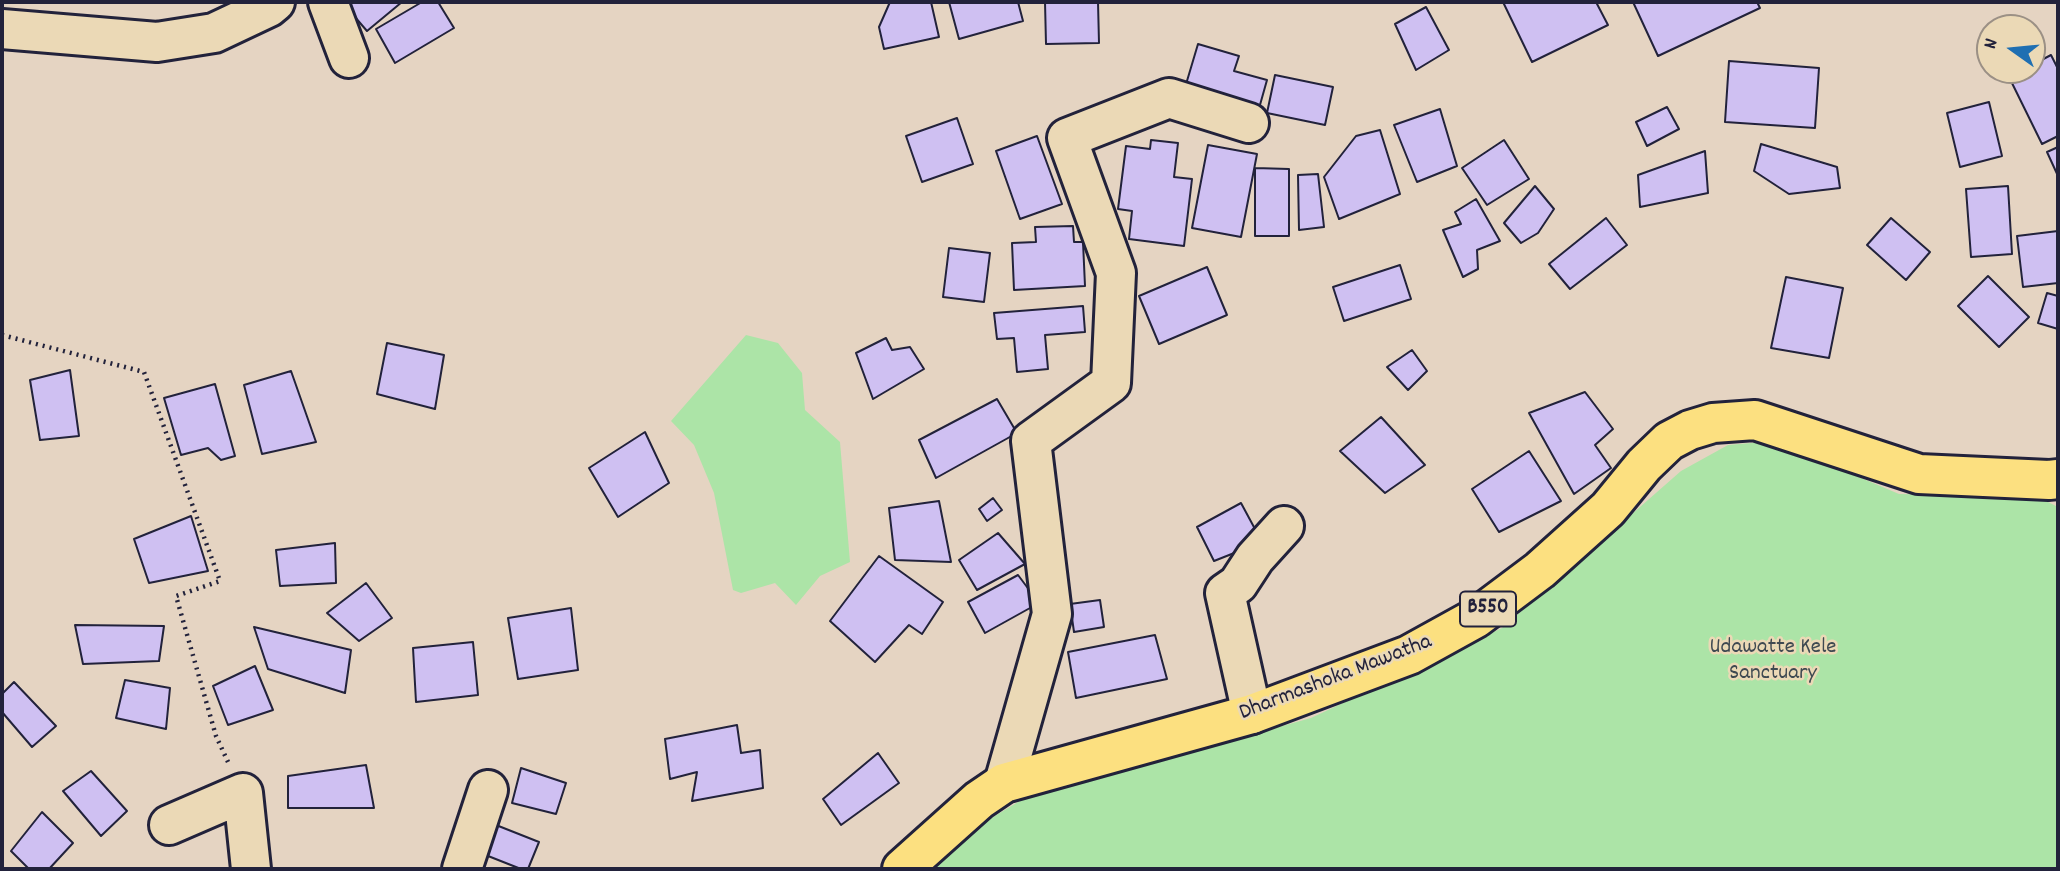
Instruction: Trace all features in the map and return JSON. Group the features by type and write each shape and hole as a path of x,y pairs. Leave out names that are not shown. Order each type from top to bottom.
{"main road":[{"name":"Dharmashoka Mawatha","path":"902,869 979,800 1004,783 1252,713 1409,655 1476,618 1540,570 1608,509 1644,465 1669,441 1690,430 1713,423 1755,420 1919,474 2058,479"}],"street":[{"path":"2,29 157,42 214,33 275,2"},
{"path":"328,2 349,58"},
{"path":"1004,783 1052,614 1031,441 1111,383 1116,273 1067,138 1169,98 1249,123"},
{"path":"1252,713 1225,593 1238,584 1255,558 1283,526"},
{"path":"462,869 488,790"},
{"path":"169,825 243,793 251,869"}],"path":[{"path":"2,335 144,372 220,582 176,596 216,736 243,793"}],"green space":[{"path":"746,335 778,343 802,373 805,410 840,442 850,562 820,576 796,605 775,583 741,593 733,590 714,493 694,445 671,421"},
{"name":"Udawatte Kele Sanctuary","path":"1774,441 1899,494 2038,497 2058,507 2058,869 915,869 951,842 1065,774 1152,762 1311,718 1502,628 1681,471 1728,445"}],"building":[{"path":"342,2 402,2 367,31"},
{"path":"422,2 438,2 454,28 395,63 376,29"},
{"path":"890,2 931,2 939,37 884,49 879,27"},
{"path":"949,2 1018,2 1023,21 959,39"},
{"path":"1045,2 1098,2 1099,43 1046,44"},
{"path":"1503,2 1596,2 1608,25 1532,62"},
{"path":"1633,2 1757,2 1760,8 1658,56"},
{"path":"1426,7 1449,50 1416,70 1395,24"},
{"path":"1198,44 1239,56 1234,71 1267,80 1258,112 1184,91"},
{"path":"2051,55 2058,69 2058,136 2042,144 2012,84 2046,84 2046,58"},
{"path":"1729,61 1819,68 1815,128 1725,122"},
{"path":"1275,75 1333,87 1325,125 1267,113"},
{"path":"1989,102 2002,156 1960,167 1947,113"},
{"path":"1667,107 1679,129 1647,146 1636,122"},
{"path":"1440,109 1457,166 1417,182 1394,125"},
{"path":"957,118 973,164 922,182 906,136"},
{"path":"1380,130 1400,194 1339,219 1324,177 1356,136"},
{"path":"1037,136 1062,204 1020,219 996,151"},
{"path":"1151,140 1178,143 1174,177 1192,179 1184,246 1129,239 1132,211 1118,209 1126,146 1150,149"},
{"path":"1504,140 1529,179 1487,205 1462,168"},
{"path":"1761,144 1837,167 1840,188 1789,194 1754,171"},
{"path":"1208,145 1257,154 1241,237 1192,228"},
{"path":"2058,147 2058,176 2047,152"},
{"path":"1705,151 1708,193 1640,207 1638,175"},
{"path":"1255,168 1289,169 1289,236 1255,236"},
{"path":"1318,174 1324,227 1299,230 1298,175"},
{"path":"1535,186 1554,209 1538,233 1521,243 1504,223"},
{"path":"2008,186 2012,254 1971,257 1966,189"},
{"path":"1476,199 1500,241 1477,250 1478,269 1463,277 1443,230 1461,224 1455,212"},
{"path":"1606,218 1627,245 1570,289 1549,264"},
{"path":"1891,218 1930,252 1906,280 1867,245"},
{"path":"1073,226 1074,242 1083,242 1085,286 1014,290 1012,243 1036,242 1035,227"},
{"path":"2058,231 2058,283 2023,287 2017,236"},
{"path":"949,248 990,253 984,302 943,297"},
{"path":"1400,265 1411,299 1344,321 1333,287"},
{"path":"1207,267 1227,315 1159,344 1139,296"},
{"path":"1988,276 2029,317 1999,347 1958,306"},
{"path":"1786,277 1843,288 1829,358 1771,348"},
{"path":"2047,293 2058,296 2058,329 2038,323"},
{"path":"1083,306 1085,332 1045,335 1048,369 1017,372 1014,338 997,339 994,313"},
{"path":"886,338 892,350 910,347 924,369 873,399 856,353"},
{"path":"387,343 444,355 435,409 377,394"},
{"path":"1412,350 1427,371 1408,390 1387,367"},
{"path":"70,370 79,436 40,440 30,380"},
{"path":"291,371 316,442 262,454 244,385"},
{"path":"215,384 235,456 221,460 208,448 181,455 164,398"},
{"path":"1585,392 1613,429 1595,445 1611,468 1574,494 1529,413"},
{"path":"997,399 1017,433 936,478 919,440"},
{"path":"1381,417 1425,465 1385,493 1340,451"},
{"path":"645,432 669,483 618,517 589,468"},
{"path":"1529,451 1561,501 1499,532 1472,489"},
{"path":"993,498 1002,510 987,521 979,509"},
{"path":"939,501 951,562 895,560 889,508"},
{"path":"1241,503 1262,542 1214,561 1197,527"},
{"path":"191,516 208,571 149,583 134,539"},
{"path":"998,533 1025,564 977,590 959,560"},
{"path":"335,543 336,583 280,586 276,550"},
{"path":"879,556 943,602 922,634 909,625 875,662 830,621"},
{"path":"1018,575 1039,603 985,633 968,602"},
{"path":"366,583 392,618 359,641 327,613"},
{"path":"1100,600 1104,627 1074,632 1070,604"},
{"path":"571,608 578,670 518,679 508,618"},
{"path":"75,625 164,626 159,661 83,664"},
{"path":"254,627 351,650 345,693 268,669"},
{"path":"1155,635 1167,679 1076,698 1068,652"},
{"path":"473,642 478,695 416,702 413,648"},
{"path":"255,666 273,710 228,725 213,686"},
{"path":"125,680 170,688 166,729 116,718"},
{"path":"14,682 56,726 32,747 2,712 2,694"},
{"path":"737,725 741,753 760,750 763,788 692,801 697,772 670,779 665,739"},
{"path":"878,753 899,783 841,825 823,799"},
{"path":"366,765 374,808 288,808 288,776"},
{"path":"521,768 566,783 556,814 512,803"},
{"path":"91,771 127,811 101,836 63,791"},
{"path":"42,812 73,843 49,869 29,869 11,851"},
{"path":"496,825 539,842 528,869 521,869 483,854"}]}
